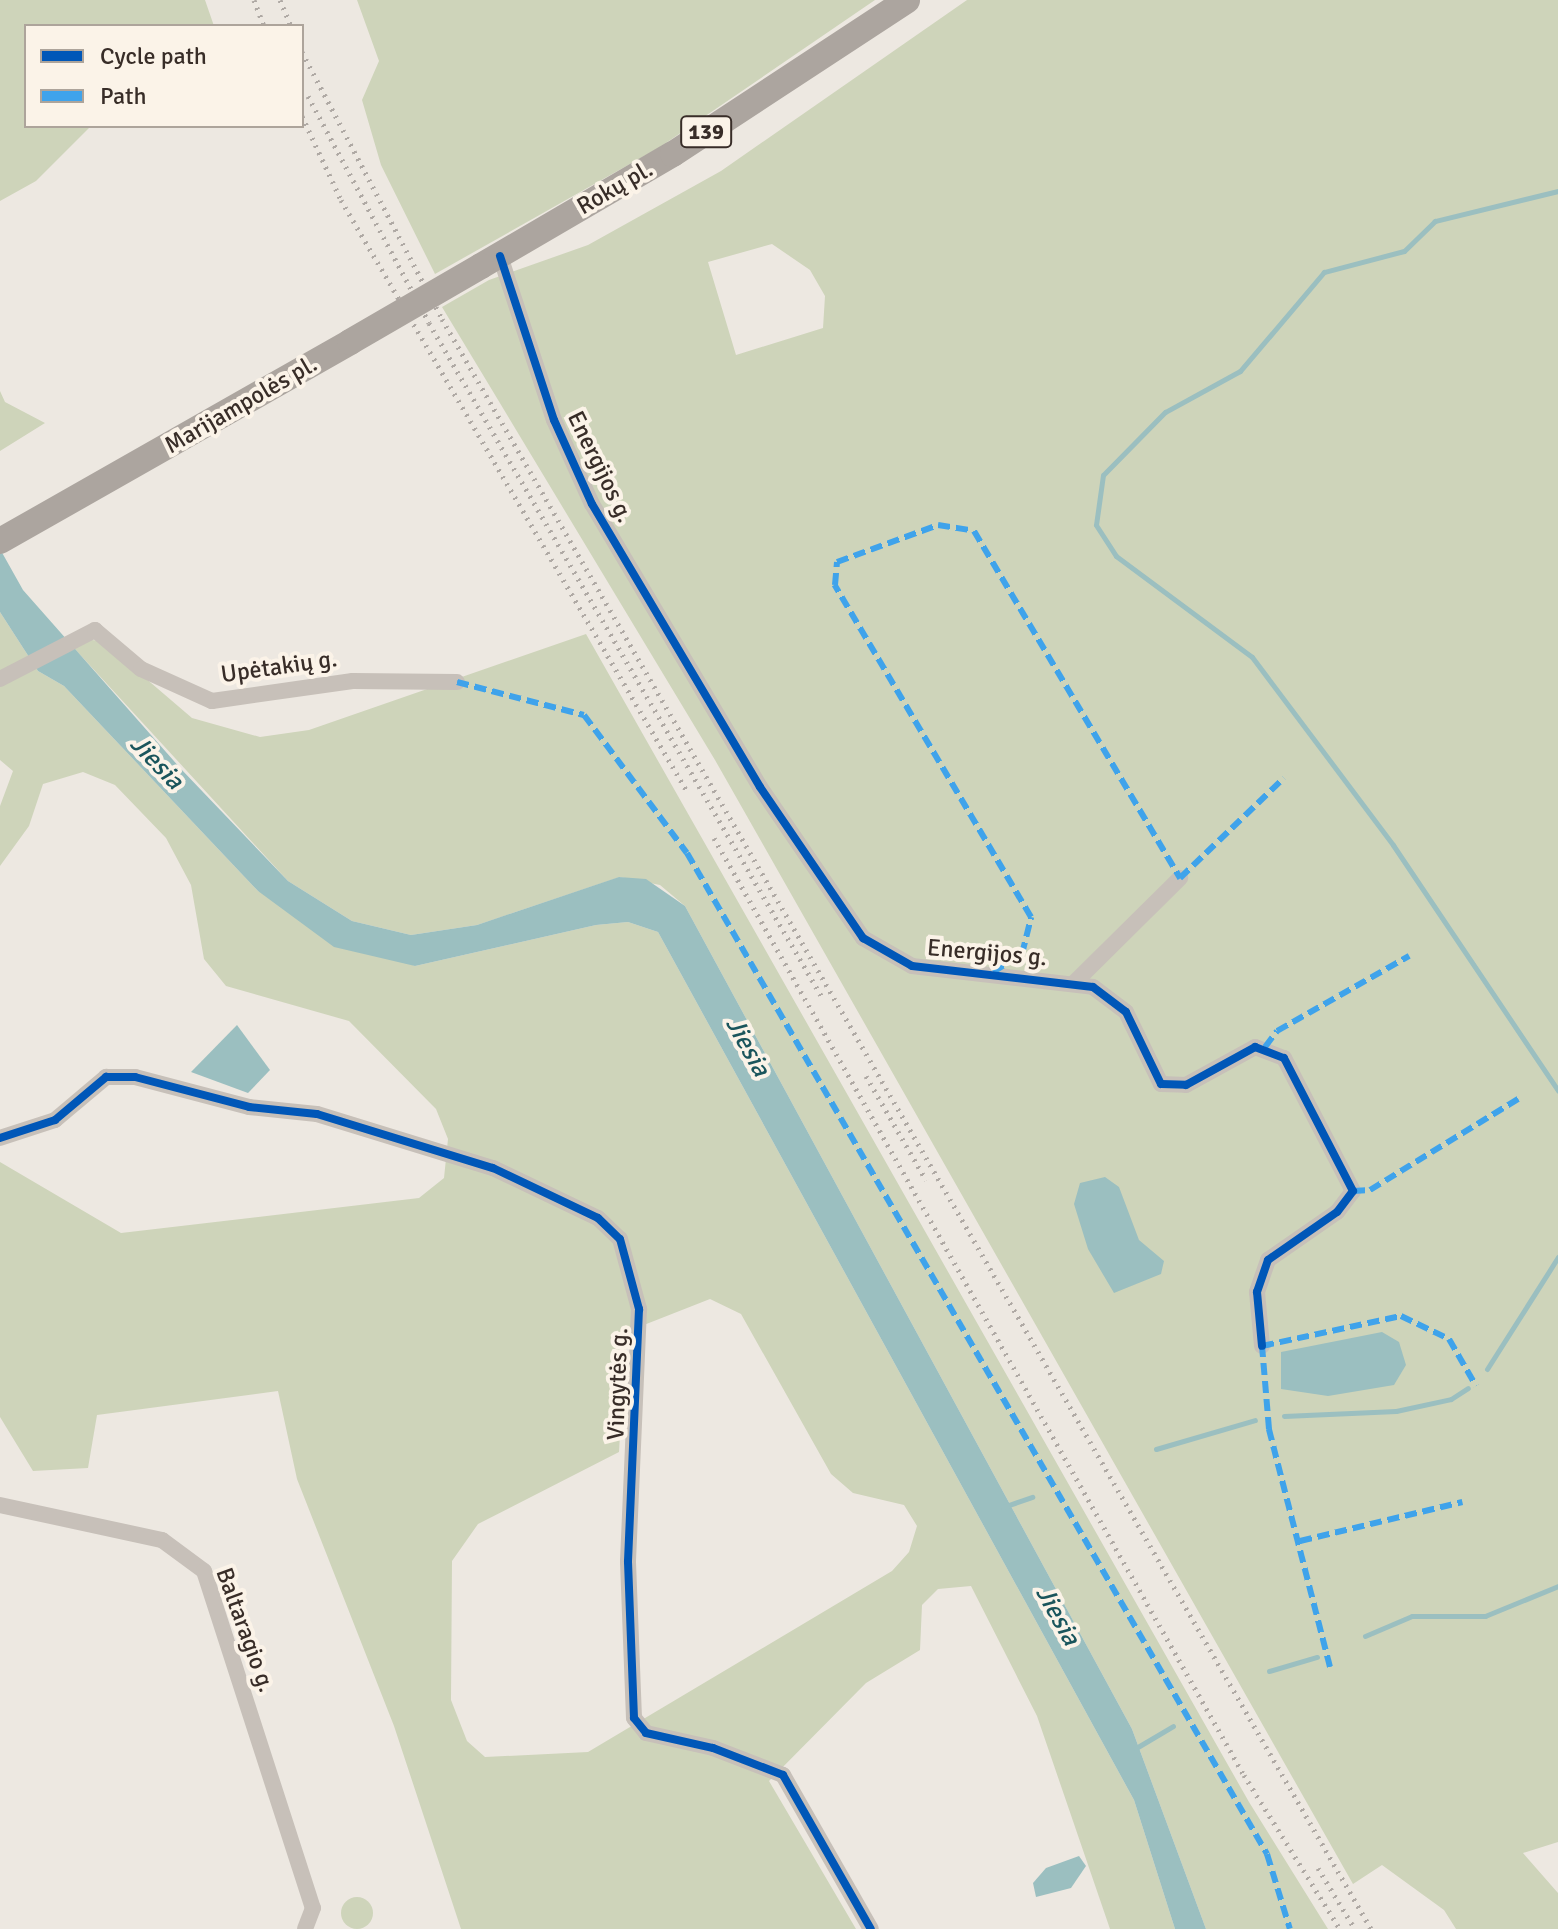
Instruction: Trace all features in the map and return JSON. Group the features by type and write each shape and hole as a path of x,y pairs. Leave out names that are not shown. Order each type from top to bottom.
{"main road":[{"name":"Rokų pl.","path":"490,261 673,154 907,0"},
{"name":"Marijampolės pl.","path":"0,541 490,261"}],"street":[{"name":"Energijos g.","path":"490,261 554,420 592,504 848,922 878,949 912,966 1075,982 1126,1012 1161,1084 1186,1085 1246,1049 1275,1050 1346,1165 1350,1199 1280,1249 1261,1273 1262,1346"},
{"name":"Upėtakių g.","path":"0,679 39,663 74,637 95,630 141,669 212,701 353,681 457,682"},
{"path":"1075,982 1180,878"},
{"name":"Vingytės g.","path":"0,1138 55,1120 106,1077 135,1077 249,1107 317,1114 493,1168 598,1218 620,1239 639,1309 628,1562 634,1718 646,1733 713,1748 783,1775 871,1929"},
{"name":"Baltaragio g.","path":"0,1505 162,1540 204,1571 313,1908 305,1929"}],"green space":[{"path":"0,0 205,0 213,24 24,24 24,128 89,128 36,181 0,201"},
{"path":"357,0 875,0 660,147 435,274 381,165 362,100 379,61"},
{"path":"967,0 1558,0 1558,1842 1523,1853 1558,1893 1558,1929 1456,1929 1444,1910 1382,1865 1353,1884 715,760 442,307 489,280 588,245 721,171","holes":["772,244 810,270 825,296 823,328 736,355 708,262"]},
{"path":"0,391 5,402 45,423 0,451"},
{"path":"0,612 38,671 64,686 258,891 415,966 596,925 628,922 658,932 1134,1800 1175,1929 1110,1929 1037,1716 971,1586 938,1589 922,1605 920,1650 866,1683 769,1781 856,1929 461,1929 394,1726 297,1479 278,1391 97,1415 88,1468 33,1471 0,1417 0,1162 121,1233 419,1198 444,1178 448,1139 436,1109 349,1021 226,986 204,959 191,885 166,838 115,785 83,772 43,784 29,826 0,866 0,806 13,771 0,760","holes":["710,1299 741,1314 831,1474 853,1493 904,1505 917,1526 909,1552 892,1571 588,1752 485,1757 467,1741 451,1700 452,1561 478,1524 619,1452 626,1332"]},
{"path":"586,634 1249,1802 1328,1929 1206,1929 1132,1729 685,906 660,885 620,877 477,925 411,935 352,921 288,881 73,647 82,639 102,641 192,718 260,737 309,730"},
{"path":"357,1897 368,1902 373,1913 368,1924 357,1929 346,1924 341,1913 346,1902"}],"water":[{"name":"Jiesia","path":"0,549 23,590 181,769 288,881 352,921 411,935 477,925 619,877 646,879 685,906 1132,1729 1206,1929 1175,1929 1134,1800 658,932 628,922 596,925 415,966 334,947 258,891 64,686 38,671 0,612"},
{"path":"237,1025 270,1070 248,1093 191,1072"},
{"path":"1105,1177 1119,1187 1139,1240 1164,1261 1161,1274 1114,1293 1088,1249 1074,1204 1080,1183"},
{"path":"1382,1332 1399,1342 1406,1365 1394,1385 1328,1396 1281,1389 1281,1352"},
{"path":"1079,1856 1086,1866 1071,1888 1036,1897 1033,1883 1046,1868"}],"waterway":[{"path":"1558,191 1435,221 1404,251 1324,272 1240,371 1165,412 1103,475 1096,525 1116,556 1252,657 1393,845 1558,1091"},
{"path":"1487,1369 1558,1257"},
{"path":"1284,1416 1396,1411 1451,1399 1468,1388"},
{"path":"1156,1449 1255,1420"},
{"path":"1003,1507 1032,1497"},
{"path":"1365,1636 1412,1616 1485,1616 1558,1586"},
{"path":"1269,1671 1317,1657"},
{"path":"1136,1748 1173,1726"}],"railway":[{"path":"254,0 263,24"},
{"path":"280,0 290,24"},
{"path":"304,56 442,319 1371,1929"},
{"path":"308,96 429,323 823,999"},
{"path":"304,120 341,200 688,793"},
{"path":"714,838 1244,1775 1340,1929"},
{"path":"866,1076 926,1180"},
{"path":"1318,1868 1355,1929"}],"marked path":[{"path":"993,972 1022,954 1031,917 835,585 837,562 938,525 974,531 1180,878 1284,778"},
{"path":"457,682 584,715 687,853 1267,1854 1290,1929"},
{"path":"1265,1047 1277,1031 1409,956"},
{"path":"1353,1191 1370,1190 1518,1099"},
{"path":"1330,1667 1269,1429 1262,1346 1401,1316 1449,1339 1476,1386"},
{"path":"1300,1541 1462,1502"}],"cycle path":[{"path":"500,256 554,420 592,504 760,787 863,938 912,966 1093,987 1126,1012 1161,1084 1186,1085 1255,1047 1284,1058 1353,1191 1337,1212 1268,1260 1257,1292 1262,1346"},
{"path":"0,1138 55,1120 106,1077 135,1077 249,1107 317,1114 493,1168 598,1218 620,1239 639,1309 628,1562 634,1718 646,1733 713,1748 783,1775 871,1929"}]}
